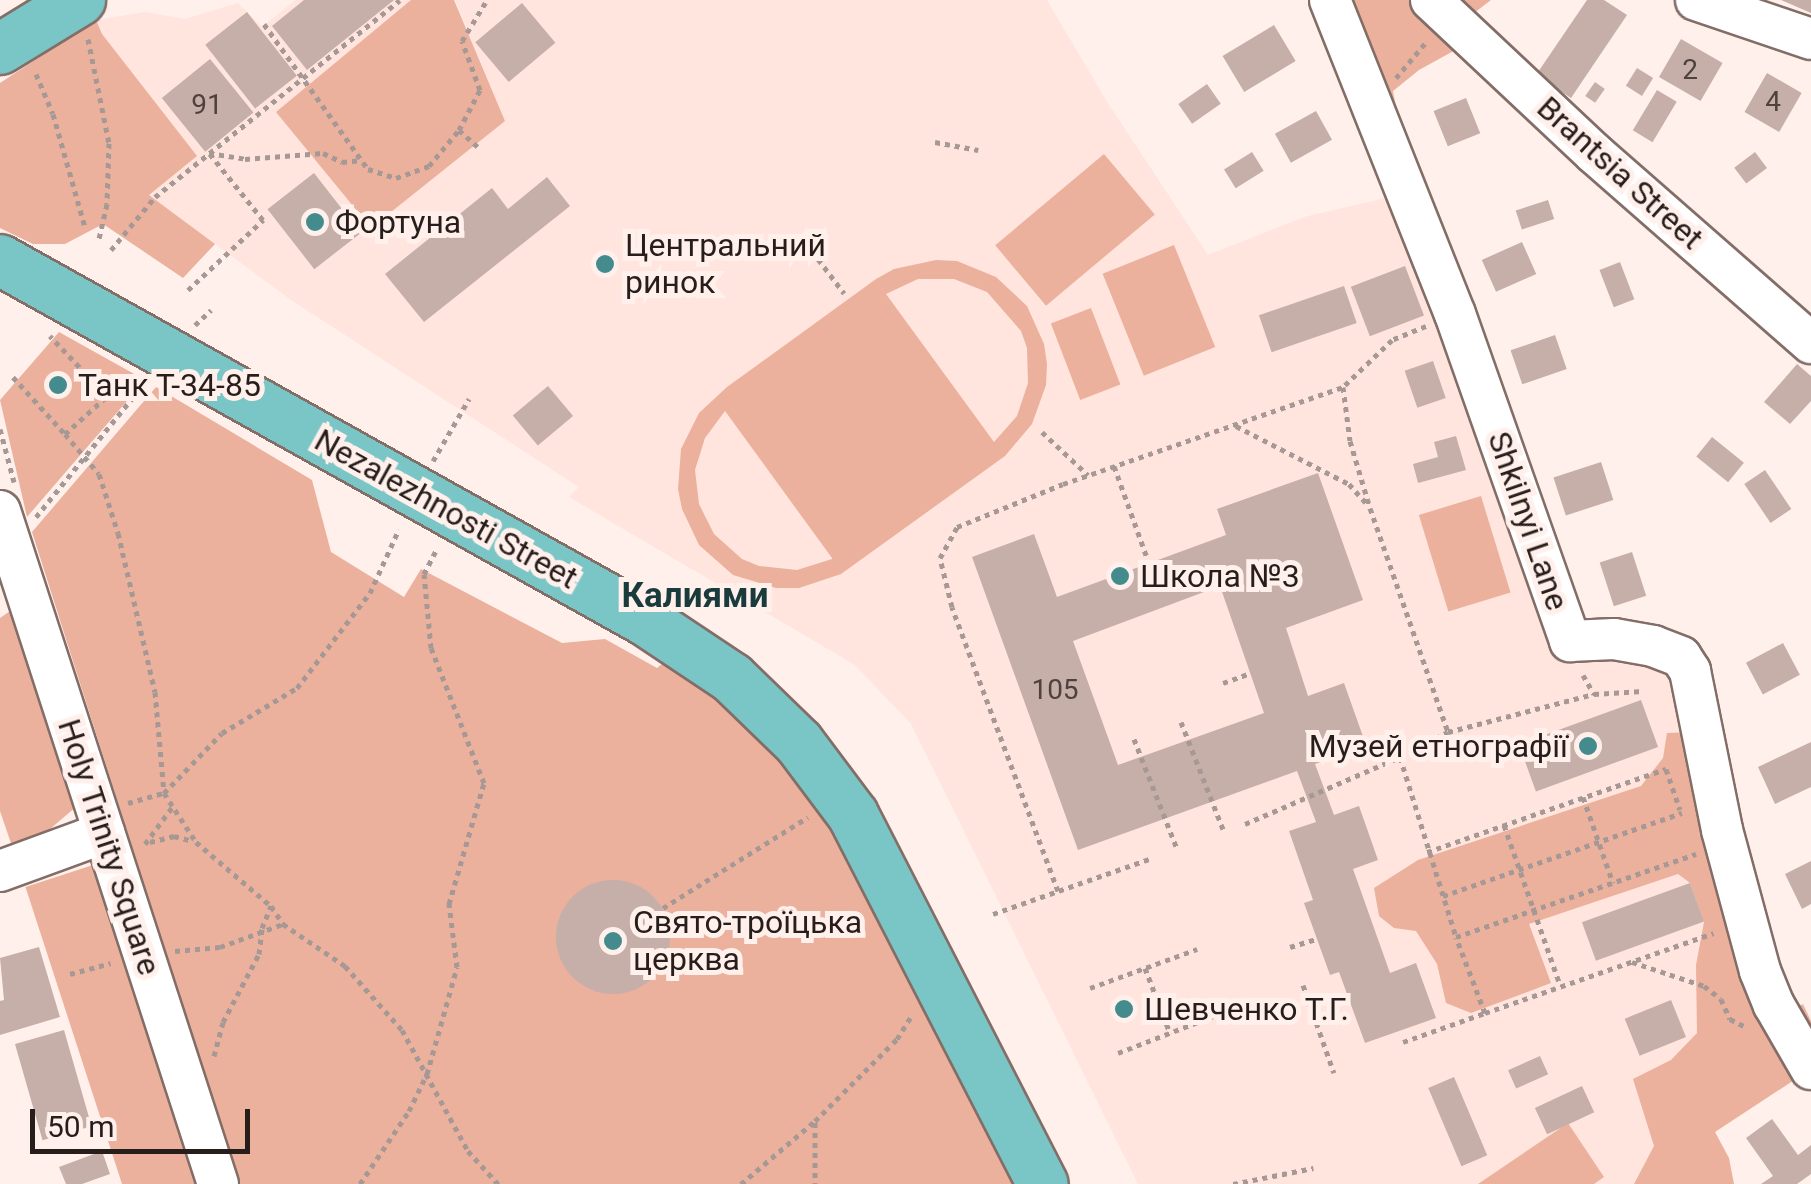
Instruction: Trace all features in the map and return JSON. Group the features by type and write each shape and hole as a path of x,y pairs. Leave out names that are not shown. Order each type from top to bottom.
{"main road":[{"path":"18,57 81,7"},
{"name":"Nezalezhnosti Street","path":"0,260 707,659 778,720 840,796 1043,1184"}],"street":[{"name":"Shkilnyi Lane","path":"1330,0 1455,314 1570,641 1614,639 1653,646 1681,657 1690,670 1746,920 1767,989 1811,1069"},
{"path":"1696,0 1811,39"},
{"name":"Brantsia Street","path":"1441,8 1595,154 1811,343"},
{"name":"Holy Trinity Square","path":"0,511 218,1184"},
{"path":"0,870 100,820"}],"path":[{"path":"111,250 155,197 400,0"},
{"path":"264,24 362,160 380,176 396,178 430,166 460,130 480,90 462,41 486,0"},
{"path":"81,7 110,143 107,204 99,239"},
{"path":"1376,111 1441,8"},
{"path":"18,57 36,79 53,114 85,226"},
{"path":"460,130 478,147"},
{"path":"935,142 978,150"},
{"path":"210,153 246,159 323,153 342,162 362,160"},
{"path":"188,290 262,220 210,153"},
{"path":"806,243 844,293"},
{"path":"16,561 26,528 168,353 211,310"},
{"path":"1058,891 952,607 940,558 956,527 1088,475 1343,387 1392,340 1455,314"},
{"path":"50,336 107,396 66,434"},
{"path":"13,377 99,474 118,533 155,692 164,793 196,842 271,906 283,924 344,966 402,1030 468,1151 498,1184"},
{"path":"1343,387 1350,442 1370,508 1448,732"},
{"path":"360,1184 409,1111 426,1074 456,967 449,904 484,783 431,648 424,574 435,504 469,400"},
{"path":"1233,425 1348,484 1370,508"},
{"path":"1042,432 1088,475"},
{"path":"1114,466 1150,562"},
{"path":"100,820 120,805 164,793 222,733 297,688 435,504"},
{"path":"1222,683 1250,673"},
{"path":"1245,824 1448,732 1594,694 1643,691"},
{"path":"1181,722 1224,832"},
{"path":"1134,739 1177,849"},
{"path":"1400,757 1427,852 1485,1014"},
{"path":"1427,852 1666,769 1686,827"},
{"path":"663,908 752,856 840,796"},
{"path":"1583,798 1613,883"},
{"path":"1442,896 1682,813"},
{"path":"1504,825 1560,985"},
{"path":"148,842 174,836 196,842"},
{"path":"1456,937 1696,854 1691,840"},
{"path":"994,914 1152,858"},
{"path":"186,1079 212,1062 223,1022 260,954 262,928 271,906"},
{"path":"70,974 143,955 220,947 262,928 283,924"},
{"path":"1403,1042 1715,932"},
{"path":"1290,948 1316,938"},
{"path":"1090,988 1197,949"},
{"path":"1630,961 1704,986 1720,999 1730,1019 1754,1030 1791,1032"},
{"path":"1144,968 1170,1033"},
{"path":"740,1184 815,1120 897,1039 938,977"},
{"path":"1303,985 1334,1073"},
{"path":"1118,1053 1221,1013"},
{"path":"815,1120 815,1184"},
{"path":"1232,1184 1313,1168"}],"shaded area":[{"name":"Школа №3","path":"295,0 412,0 505,121 455,0 1047,0 1104,97 1208,255 1304,217 1403,194 1569,665 1627,655 1673,673 1763,1023 1636,1184 1138,1184 911,724 855,665 569,497 579,487 291,300 149,195 96,20 145,12 185,19 238,3 262,27"},
{"path":"411,0 454,0 505,121 371,228 276,112"},
{"path":"1326,0 1491,0 1474,13 1468,43 1419,70 1393,91 1398,118"},
{"path":"96,20 102,34 197,156 149,195 215,244 183,278 103,224 65,244 33,244 0,228 0,83"},
{"path":"1104,154 1155,215 1046,306 995,245"},
{"path":"1174,245 1215,347 1144,376 1103,274"},
{"path":"936,260 957,261 996,277 1027,306 1044,344 1047,364 1046,385 1032,424 1005,456 841,574 799,588 776,588 733,575 699,545 682,509 678,489 681,449 699,413 727,387 894,269","holes":["918,279 954,279 987,292 1021,331 1027,348 1028,383 1017,416 994,442 886,294","725,411 832,558 832,559 797,570 759,566 742,559 714,534 699,504 695,470 705,438"]},
{"path":"1091,308 1120,385 1080,400 1051,323"},
{"path":"59,332 145,380 27,517 0,400"},
{"path":"156,387 312,480 331,552 404,597 421,569 562,643 605,639 657,668 669,658 746,721 807,796 861,875 1019,1184 239,1184 32,532"},
{"path":"1481,496 1511,593 1448,612 1419,515"},
{"path":"13,609 77,806 16,858 0,811 0,618"},
{"path":"1695,732 1764,1022 1803,1004 1811,1021 1811,1069 1715,1132 1729,1158 1734,1184 1634,1184 1654,1146 1633,1079 1671,1060 1697,1033 1696,965 1704,922 1690,883 1678,874 1529,924 1551,983 1471,1013 1446,1003 1437,964 1416,931 1394,928 1379,916 1374,888 1418,860 1641,786 1663,758 1667,733"},
{"path":"93,865 197,1184 122,1184 25,887"},
{"path":"1568,1123 1604,1177 1594,1184 1478,1184"}],"building":[{"path":"304,0 394,0 307,70 272,26"},
{"path":"1587,0 1604,0 1627,15 1571,98 1536,75"},
{"path":"1781,0 1811,0 1811,13"},
{"path":"522,3 555,43 509,82 475,42"},
{"path":"247,12 297,76 255,108 205,45"},
{"path":"1274,25 1296,61 1244,92 1223,56"},
{"path":"1681,39 1723,63 1701,101 1659,77"},
{"path":"210,59 253,113 205,152 162,98"},
{"path":"1637,68 1653,78 1642,96 1626,86"},
{"path":"1767,73 1802,93 1779,132 1744,112"},
{"path":"1595,82 1605,89 1595,103 1585,96"},
{"path":"1207,84 1221,104 1192,124 1178,104"},
{"path":"1657,90 1677,102 1653,142 1633,130"},
{"path":"1466,98 1480,133 1448,146 1434,111"},
{"path":"1316,111 1332,140 1291,163 1275,134"},
{"path":"1252,152 1264,171 1236,188 1224,169"},
{"path":"1755,152 1767,168 1746,184 1734,168"},
{"name":"Фортуна","path":"314,173 361,233 314,269 268,209"},
{"path":"547,177 570,206 424,322 385,274 492,188 508,209"},
{"path":"1548,200 1554,219 1522,230 1516,211"},
{"path":"1522,242 1536,274 1496,292 1482,260"},
{"path":"1620,262 1634,299 1614,307 1599,270"},
{"path":"1405,266 1424,315 1370,336 1351,287"},
{"path":"1344,286 1357,323 1272,352 1259,315"},
{"path":"1555,335 1567,369 1522,384 1511,350"},
{"path":"1433,361 1446,398 1417,408 1405,371"},
{"path":"1797,364 1811,376 1811,401 1790,424 1764,402"},
{"path":"548,386 573,416 538,445 513,416"},
{"path":"1456,436 1466,470 1418,483 1413,464 1438,457 1434,442"},
{"path":"1712,437 1744,463 1728,482 1696,456"},
{"path":"1601,462 1613,500 1566,515 1553,477"},
{"path":"1765,470 1791,509 1771,523 1744,484"},
{"path":"1318,473 1363,600 1286,628 1308,696 1344,683 1366,745 1315,764 1334,815 1359,806 1378,860 1353,869 1390,973 1416,963 1436,1018 1365,1043 1339,972 1330,975 1304,903 1313,900 1289,831 1316,822 1297,771 1078,850 972,557 1034,534 1057,597 1226,535 1217,509","holes":["1220,586 1264,713 1118,765 1073,641"]},
{"path":"1632,552 1646,596 1614,606 1600,563"},
{"path":"1783,643 1800,675 1763,695 1746,663"},
{"name":"Музей етнографії","path":"1641,700 1658,747 1536,791 1519,744"},
{"path":"1811,742 1811,787 1775,804 1758,767"},
{"path":"1811,861 1811,904 1802,909 1785,874"},
{"name":"Свято-троїцька церква","path":"613,880 635,884 653,897 666,915 670,937 666,959 653,977 635,990 613,994 591,990 573,977 560,959 556,937 560,915 573,897 591,884"},
{"path":"1690,883 1704,922 1596,961 1582,922"},
{"path":"39,947 60,1017 0,1035 0,1001 4,1000 0,958"},
{"path":"1671,1000 1686,1037 1640,1056 1625,1019"},
{"path":"64,1030 92,1126 43,1140 15,1044"},
{"path":"1540,1056 1548,1074 1516,1089 1508,1070"},
{"path":"1454,1077 1487,1155 1461,1166 1428,1088"},
{"path":"1582,1086 1594,1112 1547,1134 1535,1108"},
{"path":"1772,1119 1798,1155 1811,1145 1811,1174 1797,1184 1761,1184 1773,1176 1746,1138"},
{"path":"102,1151 110,1174 82,1184 66,1184 59,1167"}],"place":[{"name":"Фортуна","path":"315,222"},
{"name":"Центральний ринок","path":"605,264"},
{"name":"Танк Т-34-85","path":"58,385"},
{"name":"Школа №3","path":"1120,576"},
{"name":"Музей етнографії","path":"1588,746"},
{"name":"Свято-троїцька церква","path":"613,941"},
{"name":"Шевченко Т.Г.","path":"1124,1009"}],"district":[{"name":"Калиями","path":"695,596"}]}
